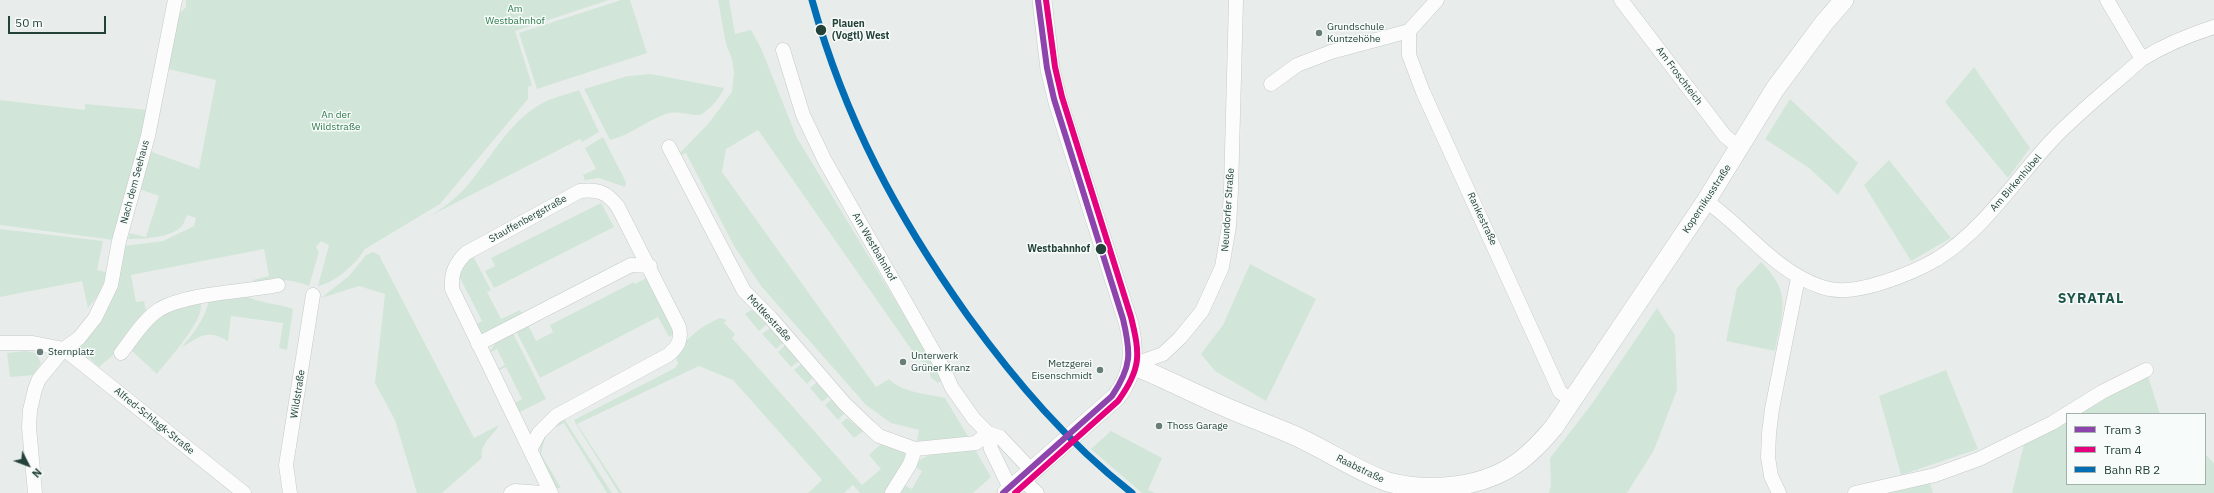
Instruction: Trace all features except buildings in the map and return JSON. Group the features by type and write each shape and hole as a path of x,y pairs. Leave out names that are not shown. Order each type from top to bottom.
{"street":[{"name":"Nach dem Seehaus","path":"35,493 29,427 30,410 39,380 64,349 79,338 95,318 111,285 120,241 148,136 175,0"},
{"path":"988,433 991,449 1023,479 1106,407 1126,384 1132,365 1134,351 1129,325 1058,102 1050,69 1042,0"},
{"name":"Neundorfer Straße","path":"1132,365 1163,354 1185,333 1202,311 1222,267 1229,226 1231,190 1236,0"},
{"path":"1271,84 1297,65 1331,52 1409,30 1437,0"},
{"name":"Am Froschteich","path":"1622,0 1725,136 1740,148"},
{"name":"Kopernikusstraße","path":"1572,401 1706,201 1775,89 1824,23 1844,0"},
{"path":"2107,0 2142,60"},
{"name":"Am Birkenhübel","path":"1706,201 1721,211 1780,264 1798,278 1828,289 1856,290 1890,280 1938,258 1986,217 2054,138 2142,60 2172,43 2214,27"},
{"name":"Rankestraße","path":"1409,30 1409,55 1423,92 1560,392 1572,401"},
{"name":"Am Westbahnhof","path":"783,50 802,115 830,170 944,370 952,388 974,419 988,433 1000,437 1023,479 1037,493"},
{"name":"Moltkestraße","path":"669,147 744,291 751,301 770,317 844,403 879,436 915,449 976,443 988,433"},
{"name":"Stauffenbergstraße","path":"531,448 539,433 556,416 676,349 681,336 679,327 650,266 612,198 603,192 594,189 580,191 466,253 454,268 452,289 531,448 551,493"},
{"path":"478,344 630,265 650,266"},
{"path":"1779,493 1771,476 1768,458 1770,425 1798,278"},
{"path":"121,353 148,320 160,310 205,297 278,285"},
{"name":"Wildstraße","path":"290,493 286,465 313,295"},
{"path":"0,343 33,343 64,349"},
{"name":"Alfred-Schlagk-Straße","path":"64,349 244,493"},
{"name":"Raabstraße","path":"1132,365 1223,406 1291,434 1369,474 1403,487 1425,490 1442,490 1476,483 1520,462 1554,427 1572,401"},
{"path":"2068,413 2102,392 2146,370"},
{"path":"1855,493 1936,475 1979,459 2052,423 2066,414"},
{"path":"892,493 910,464 915,449"},
{"path":"511,493 515,491 542,493"}],"green space":[{"name":"An der Wildstraße","path":"186,0 609,0 515,31 532,85 528,87 528,99 440,204 365,249 351,267 338,277 318,286 329,245 321,241 316,247 319,252 309,286 289,280 254,283 253,280 269,276 264,249 131,275 136,302 144,301 147,314 112,356 99,367 79,349 79,345 106,312 112,299 124,246 163,241 194,226 196,218 187,215 182,226 171,233 148,238 128,239 130,233 146,237 159,196 139,189 149,151 199,169 216,80 168,69 176,17 186,7"},
{"path":"621,0 630,0 647,53 537,89 519,33"},
{"path":"718,0 729,0 735,34 751,30 761,48 797,138 943,379 938,383 931,378 928,366 918,359 758,130 726,149 722,172 876,387 889,379 902,388 945,398 969,438 917,441 919,430 891,423 866,405 761,286 734,246 686,153 674,159 708,124 732,92 734,72 732,59 726,44"},
{"path":"1974,67 2030,148 2008,178 1945,102"},
{"path":"651,74 724,88 715,102 702,114 695,115 676,112 666,114 625,135 610,140 584,89 628,76"},
{"path":"579,90 599,132 582,142 580,139 430,216 449,203 466,187 517,122 548,100"},
{"path":"1790,99 1858,163 1838,195 1809,168 1765,139"},
{"path":"0,100 85,110 85,104 149,110 114,240 0,225"},
{"path":"603,137 626,182 625,187 599,178 585,180 583,175 596,169 585,148"},
{"path":"1889,160 1951,238 1911,261 1864,185"},
{"path":"601,203 614,227 494,288 485,271 495,266 491,258"},
{"path":"0,229 103,241 97,270 106,272 104,288 88,308 82,281 0,297"},
{"path":"373,252 381,256 380,257 474,438 499,425 485,444 482,458 442,493 417,493 395,420 375,383 385,294 359,286 321,298 349,276 366,255"},
{"path":"473,256 491,290 487,292 501,319 520,310 524,317 485,334 477,331 474,325 482,321 459,276 465,261"},
{"path":"1761,262 1778,284 1783,304 1775,351 1726,341 1737,288"},
{"path":"1250,264 1316,299 1266,401 1215,371 1201,354 1223,325"},
{"path":"650,276 678,331 669,337 658,317 540,378 515,329 527,323 536,341 553,332 550,325 634,282 635,284"},
{"path":"244,295 257,300 293,309 287,350 279,348 283,323 231,316 228,341 221,337 209,335 199,337 181,348 198,326 209,301"},
{"path":"200,302 201,309 193,328 157,374 131,350 157,317 168,310"},
{"path":"1657,308 1675,335 1677,390 1654,450 1627,493 1549,493 1551,485 1550,458 1591,405"},
{"path":"751,310 755,311 767,324 759,331 745,314"},
{"path":"720,318 727,320 724,323 735,334 732,338 862,485 881,469 869,455 882,443 903,451 906,456 887,493 860,493 853,485 844,493 808,493 822,480 733,380 699,366 577,424 622,493 619,493 574,420 675,368 678,363 675,355 684,343 694,333"},
{"path":"770,328 783,343 776,349 762,334"},
{"path":"512,331 546,399 518,413 513,404 522,399 506,367 497,371 496,370 505,365 497,349 489,353 499,338"},
{"path":"785,345 799,361 791,367 778,352"},
{"path":"26,351 36,353 41,363 34,375 10,377 7,353"},
{"path":"801,364 813,378 807,384 794,370"},
{"path":"1946,370 1978,449 1901,475 1879,396"},
{"path":"2146,370 2160,413 2068,413"},
{"path":"817,382 829,396 822,402 810,388"},
{"path":"832,399 844,414 838,420 825,405"},
{"path":"2066,414 2066,485 2206,485 2206,455 2214,463 2214,493 2012,493 2026,436"},
{"path":"847,418 863,431 854,438 841,423"},
{"path":"565,420 612,493 607,493 564,423 553,429 547,435 541,454 561,488 555,488 542,462 540,454 540,446 548,430 556,421"},
{"path":"1111,431 1162,458 1148,490 1155,493 1142,493 1091,449"},
{"path":"970,450 976,451 991,477 973,493 899,493 902,484 912,489 922,471 914,466 925,457 932,454"},
{"path":"1929,480 1933,493 1868,493"}],"tram line":[{"name":"3","path":"1003,493 1112,396 1123,376 1128,359 1127,341 1123,319 1054,99 1047,68 1038,0"},
{"name":"4","path":"1015,493 1118,401 1131,379 1137,360 1136,341 1131,317 1062,97 1055,67 1046,0"}],"transit line":[{"path":"812,0 825,44 840,86 857,126 896,203 942,279 986,341 1024,388 1086,454 1132,493"}],"place":[{"name":"Plauen (Vogtl) West","path":"821,30"},
{"name":"Grundschule Kuntzehöhe","path":"1319,33"},
{"name":"Westbahnhof","path":"1101,249"},
{"name":"Sternplatz","path":"40,352"},
{"name":"Unterwerk Grüner Kranz","path":"903,362"},
{"name":"Metzgerei Eisenschmidt","path":"1100,370"},
{"name":"Thoss Garage","path":"1159,426"}],"district":[{"name":"SYRATAL","path":"2091,299"}]}
